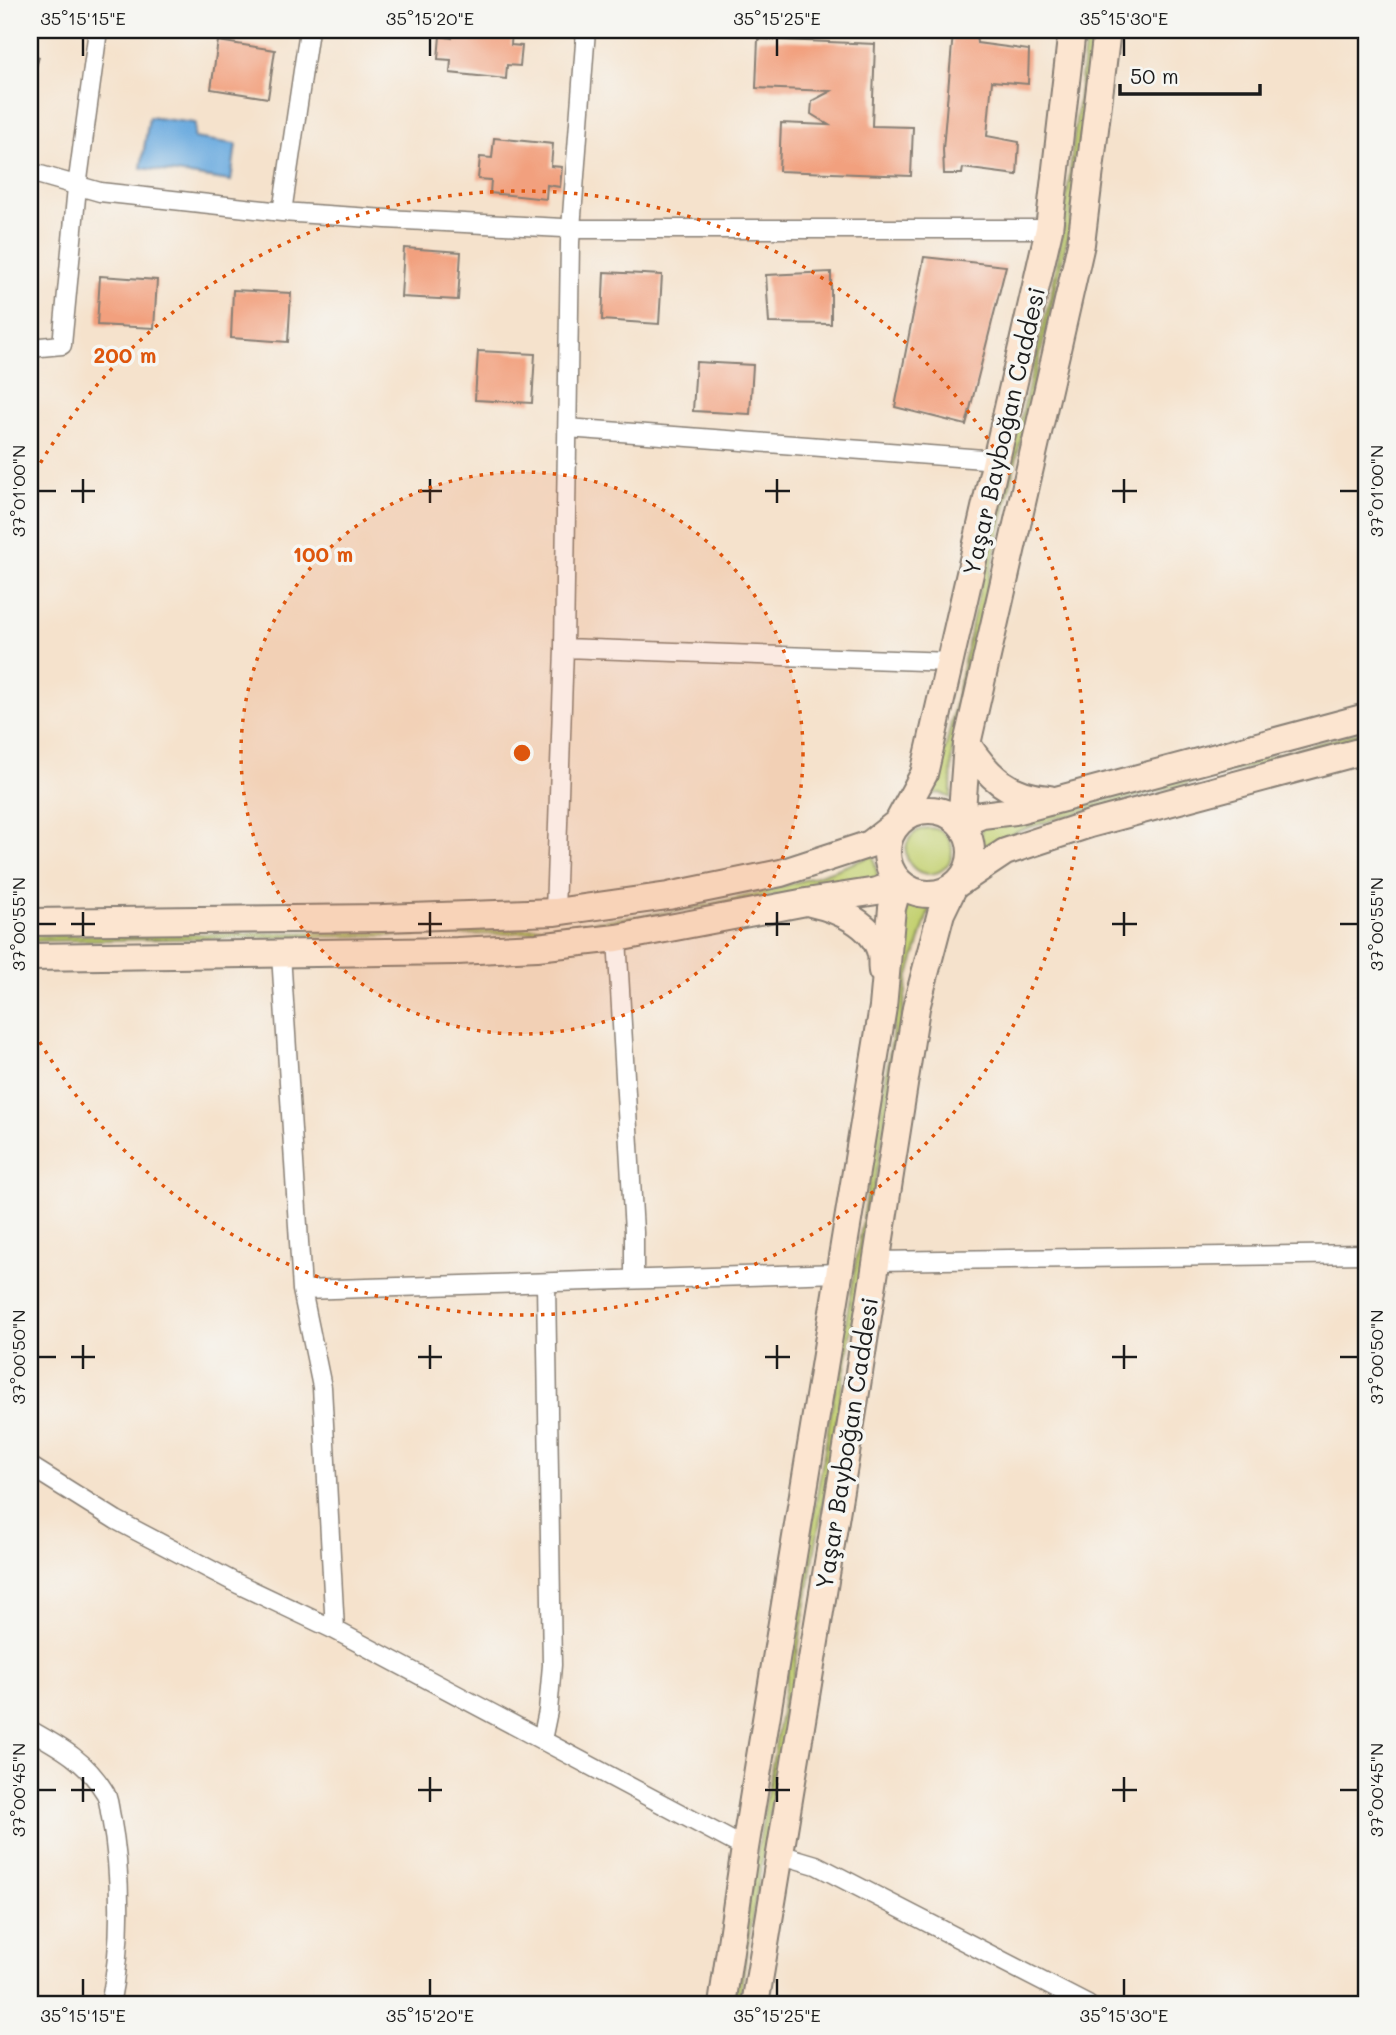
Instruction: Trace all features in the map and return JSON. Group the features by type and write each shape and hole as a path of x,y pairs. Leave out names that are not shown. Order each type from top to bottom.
{"street":[{"path":"30,348 62,345 77,187 98,30"},
{"path":"282,212 309,30"},
{"path":"555,912 564,648 571,229 586,30"},
{"name":"Yaşar Bayboğan Caddesi","path":"898,822 914,797 924,774 1049,229 1072,30"},
{"name":"Yaşar Bayboğan Caddesi","path":"961,824 967,744 1081,244 1107,30"},
{"path":"30,172 100,192 282,212 571,229 1049,229"},
{"path":"567,428 997,460"},
{"path":"564,648 950,662"},
{"path":"961,824 982,815 1015,811 1366,717"},
{"path":"967,744 988,773 1013,792 1029,797 1058,799"},
{"path":"898,822 890,833 886,846 891,872 899,883 912,891 941,893 1005,852 1046,838 1366,750"},
{"path":"30,922 382,918 555,912 668,896 781,873 870,844 909,814 921,810 948,814 961,824 967,833 971,848 970,862 964,876 954,886"},
{"path":"30,957 457,951 537,947 617,938 877,891 899,883"},
{"name":"Yaşar Bayboğan Caddesi","path":"722,2005 745,1848 883,1007 892,908 899,883"},
{"name":"Yaşar Bayboğan Caddesi","path":"755,2005 916,1008 941,913 954,886"},
{"path":"806,902 833,908 865,926 881,953 883,1007"},
{"path":"617,938 634,1232 634,1279"},
{"path":"281,954 302,1290 322,1387 335,1630"},
{"path":"875,1261 1366,1254"},
{"path":"302,1290 839,1273"},
{"path":"542,1740 548,1712 552,1665 546,1283"},
{"path":"30,1466 116,1520 234,1582 335,1630 745,1848"},
{"path":"30,1730 71,1752 106,1793 117,1860 118,1923 115,1979 110,2005"},
{"path":"779,1854 816,1865 1088,2005"}],"green space":[{"path":"1087,30 1093,30 1069,231 952,748 951,798 940,793 929,794 946,747 975,610 1053,285 1063,230"},
{"path":"1366,730 1366,736 1058,818 982,847 981,827 1017,823 1056,814"},
{"path":"929,828 945,835 952,851 945,867 929,874 913,867 906,851 913,835"},
{"path":"873,855 878,878 550,930 503,934 30,941 30,936 503,930 550,926 644,915 738,898 829,872"},
{"path":"907,905 930,907 908,978 739,2005 734,2005 878,1130 901,977"}],"water":[{"path":"149,117 195,123 194,138 236,144 231,181 141,168"}],"building":[{"path":"453,30 512,30 511,45 522,46 520,66 507,65 506,79 450,73 451,60 438,59 440,36 452,38"},
{"path":"953,33 976,35 977,43 1029,50 1028,84 992,81 987,136 1019,142 1017,175 963,168 962,174 944,174 943,149"},
{"path":"758,39 875,44 872,126 913,127 911,176 779,171 781,123 829,125 811,114 812,101 831,91 756,88"},
{"path":"218,41 275,50 268,98 211,89"},
{"path":"30,54 39,57 30,87"},
{"path":"494,138 553,144 551,166 562,167 560,187 547,185 546,199 490,193 491,180 478,179 480,157 492,158"},
{"path":"404,248 461,252 458,300 401,297"},
{"path":"924,257 1006,266 966,425 895,407"},
{"path":"604,272 662,275 659,324 602,320"},
{"path":"831,272 831,324 769,323 766,275"},
{"path":"100,276 157,280 154,328 97,325"},
{"path":"233,290 291,293 288,342 231,338"},
{"path":"478,351 535,354 532,403 475,400"},
{"path":"696,362 753,365 750,414 693,411"}]}
